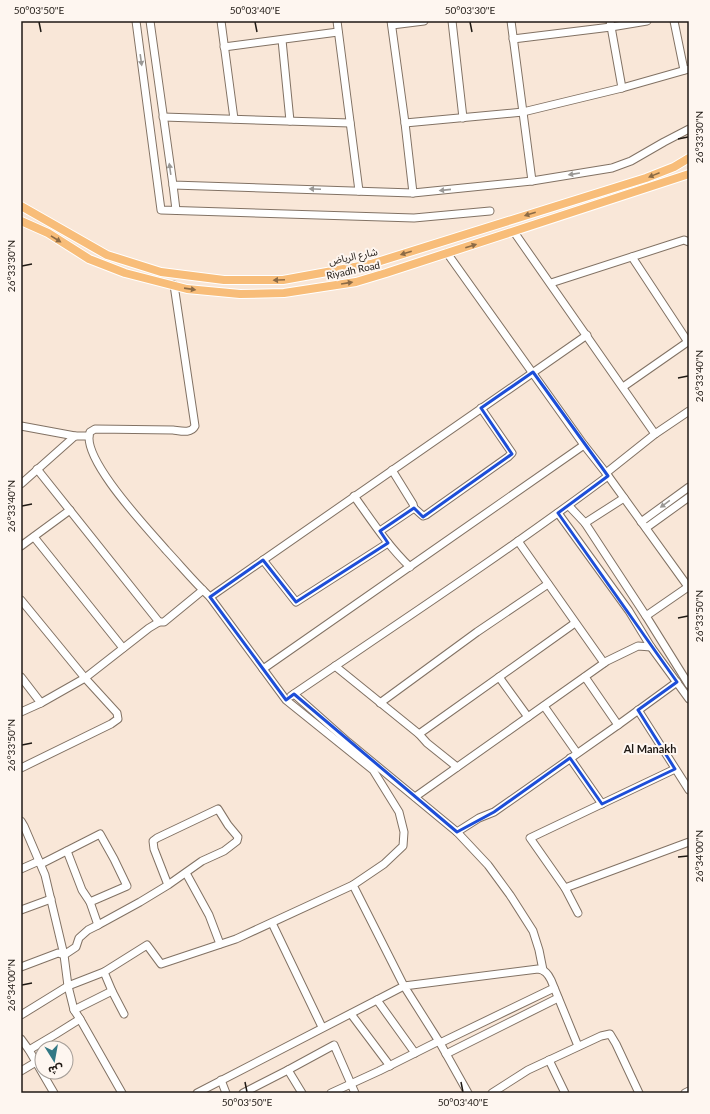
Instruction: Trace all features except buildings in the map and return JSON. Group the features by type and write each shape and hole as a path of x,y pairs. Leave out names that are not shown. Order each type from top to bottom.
{"main road":[{"name":"شارع الرياض","path":"21,206 107,255 162,272 224,280 283,280 371,264 646,178 689,158"},
{"name":"Riyadh Road","path":"21,221 48,233 89,259 125,273 187,289 240,294 284,293 356,282 689,174"}],"street":[{"path":"136,21 161,210 414,218 490,211"},
{"path":"150,21 176,210"},
{"path":"221,21 234,119"},
{"path":"337,21 359,191"},
{"path":"413,193 391,23 424,21"},
{"path":"452,21 463,118"},
{"path":"511,21 532,181"},
{"path":"513,39 610,24 647,21"},
{"path":"405,123 523,112 622,88 686,70 674,21"},
{"path":"610,24 622,88"},
{"path":"224,47 338,32"},
{"path":"282,40 290,121"},
{"path":"163,117 350,122"},
{"path":"173,184 413,193 532,181 612,168 625,164 689,129"},
{"path":"514,232 656,434"},
{"path":"551,283 684,240 689,242"},
{"path":"447,253 584,445 689,588 646,616"},
{"path":"623,387 688,341 632,257"},
{"path":"21,1015 68,986 104,972 147,945 161,964 236,939 353,885 384,864 402,846 404,832 399,812 373,770 286,700 210,597 132,512 104,473 93,454 89,436 90,432 96,429 173,430 184,432 191,431 195,426 174,285"},
{"path":"210,597 587,335"},
{"path":"392,470 414,508 423,516 508,457 512,453 481,408"},
{"path":"286,700 569,506 656,434 689,411"},
{"path":"21,426 75,436 89,436"},
{"path":"21,484 75,436"},
{"path":"263,669 584,445"},
{"path":"37,470 159,622"},
{"path":"641,522 689,487"},
{"path":"354,496 388,543 410,567"},
{"path":"646,528 689,497"},
{"path":"585,524 624,498"},
{"path":"569,506 585,524 646,616 689,685"},
{"path":"380,531 414,508"},
{"path":"21,546 70,510"},
{"path":"558,513 629,611 651,647 689,699"},
{"path":"34,536 123,648"},
{"path":"518,541 604,663"},
{"path":"263,560 296,602 388,543"},
{"path":"380,703 471,636 548,584"},
{"path":"21,712 41,703 85,678 149,628 159,622 164,622 203,590"},
{"path":"21,600 85,678 117,713 118,719 111,724 21,768"},
{"path":"419,734 575,623"},
{"path":"415,797 604,663 638,646 651,647"},
{"path":"335,666 457,767"},
{"path":"21,677 41,703"},
{"path":"499,677 528,717"},
{"path":"585,677 618,725"},
{"path":"457,832 479,818 494,812 677,682"},
{"path":"294,694 348,742 457,832 488,865 510,895 533,931 543,970"},
{"path":"544,706 577,753"},
{"path":"638,710 689,790"},
{"path":"570,758 602,804"},
{"path":"578,913 565,888 530,838 675,769"},
{"path":"64,955 76,947 79,938 88,930 140,902 168,885 202,861 224,851 237,841 238,837 218,809 153,841 154,848 168,885"},
{"path":"21,821 45,875 64,955 68,986 74,1010 122,1093"},
{"path":"21,869 40,863 100,834 128,886 90,902"},
{"path":"565,888 689,842"},
{"path":"67,851 82,890 90,902 98,925"},
{"path":"186,873 209,915 220,944"},
{"path":"353,885 404,986 439,1042 468,1093"},
{"path":"21,910 51,899"},
{"path":"272,923 322,1027"},
{"path":"21,967 58,953 64,955"},
{"path":"197,1093 322,1027 351,1014 404,986 538,969 543,970 548,974 578,1046"},
{"path":"104,972 124,1014"},
{"path":"331,1093 554,988"},
{"path":"74,1010 112,991"},
{"path":"446,1054 558,998"},
{"path":"376,1000 414,1053"},
{"path":"351,1014 390,1066"},
{"path":"29,1050 80,1019"},
{"path":"492,1093 528,1070 578,1046 601,1036 610,1034 639,1093"},
{"path":"21,1039 34,1059"},
{"path":"243,1093 334,1045 355,1093"},
{"path":"549,1060 565,1093"},
{"path":"21,1071 34,1063"},
{"path":"288,1070 302,1093"},
{"path":"46,1080 54,1093"},
{"path":"221,1080 226,1093"},
{"path":"685,1093 689,1090"}],"highlighted area":[{"path":"533,372 608,476 558,513 677,682 638,710 675,769 602,804 570,758 494,812 457,832 294,694 286,700 210,597 263,560 296,602 388,543 380,531 414,508 423,517 512,454 481,408"}],"district":[{"name":"Al Manakh","path":"650,749"}]}
